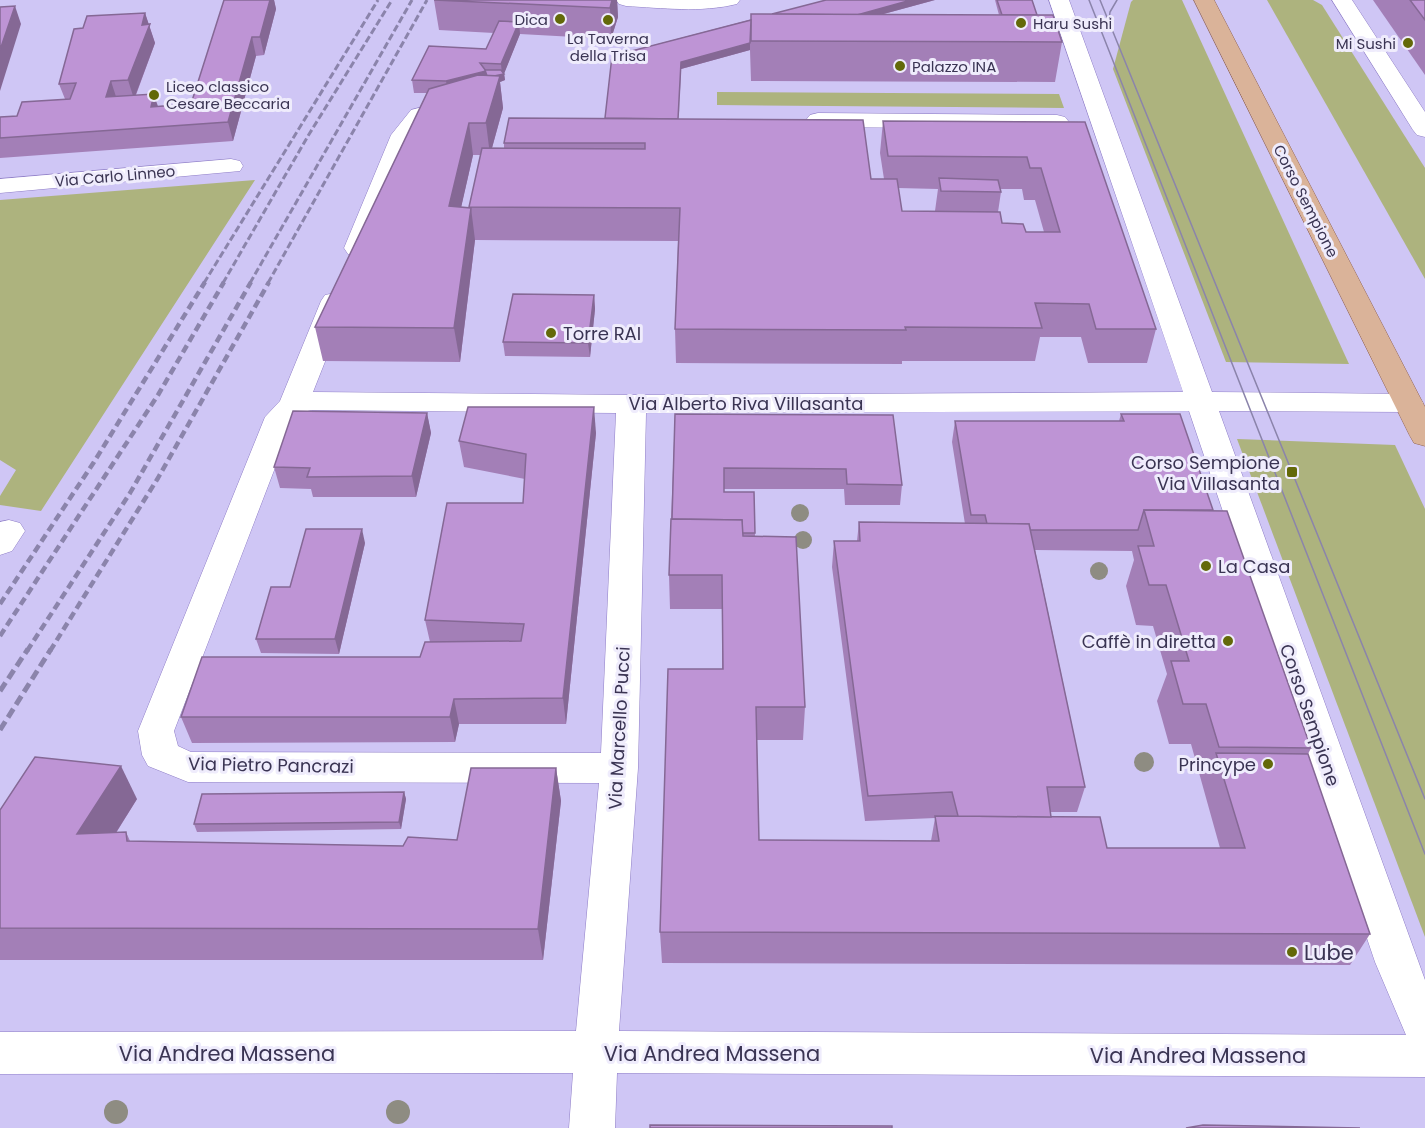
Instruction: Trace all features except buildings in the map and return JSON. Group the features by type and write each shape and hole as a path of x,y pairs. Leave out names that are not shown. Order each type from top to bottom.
{"main road":[{"name":"Corso Sempione","path":"1204,0 1425,436"}],"street":[{"path":"626,0 700,3 730,0"},
{"name":"Corso Sempione","path":"1059,0 1078,52 1088,122 1200,401 1396,962 1425,1028"},
{"path":"1342,0 1425,130"},
{"path":"1056,52 1078,52"},
{"path":"1399,92 1425,92"},
{"path":"293,405 399,140 419,115 473,100"},
{"path":"802,120 1088,122"},
{"name":"Via Carlo Linneo","path":"0,186 231,166"},
{"name":"Via Alberto Riva Villasanta","path":"293,405 312,401 632,404 1200,401"},
{"path":"1200,401 1408,403"},
{"name":"Via Marcello Pucci","path":"592,1128 619,768 632,404"},
{"name":"Via Pietro Pancrazi","path":"293,405 280,417 156,730 161,755 188,767 619,768"},
{"name":"Via Andrea Massena","path":"0,1053 596,1052 1425,1056"}],"green space":[{"path":"1133,0 1182,0 1349,364 1226,362 1113,69"},
{"path":"1267,0 1313,0 1322,5 1425,168 1425,279"},
{"path":"717,92 1059,94 1064,108 717,105"},
{"path":"255,180 41,511 0,505 0,496 16,470 0,460 0,200"},
{"path":"1237,439 1395,445 1425,509 1425,937"}],"tram line":[{"path":"1089,0 1425,854"},
{"path":"1100,0 1425,799"},
{"path":"1109,20 1110,12 1117,0"}],"railway":[{"path":"204,283 378,0"},
{"path":"223,283 308,136 392,0"},
{"path":"250,283 412,0"},
{"path":"268,283 427,0"},
{"path":"0,604 94,462 205,282"},
{"path":"0,636 158,395 224,282"},
{"path":"27,651 130,493 251,282"},
{"path":"50,651 158,478 269,282"},
{"path":"0,691 28,649"},
{"path":"0,730 51,649"}],"place":[{"name":"Dica","path":"560,19"},
{"name":"La Taverna della Trisa","path":"608,20"},
{"name":"Haru Sushi","path":"1021,23"},
{"name":"Mi Sushi","path":"1408,43"},
{"name":"Palazzo INA","path":"900,66"},
{"name":"Liceo classico Cesare Beccaria","path":"154,95"},
{"name":"Torre RAI","path":"551,333"},
{"name":"Corso Sempione Via Villasanta","path":"1292,472"},
{"name":"La Casa","path":"1206,566"},
{"name":"Caffè in diretta","path":"1228,641"},
{"name":"Princype","path":"1268,764"},
{"name":"Lube","path":"1292,952"}]}
